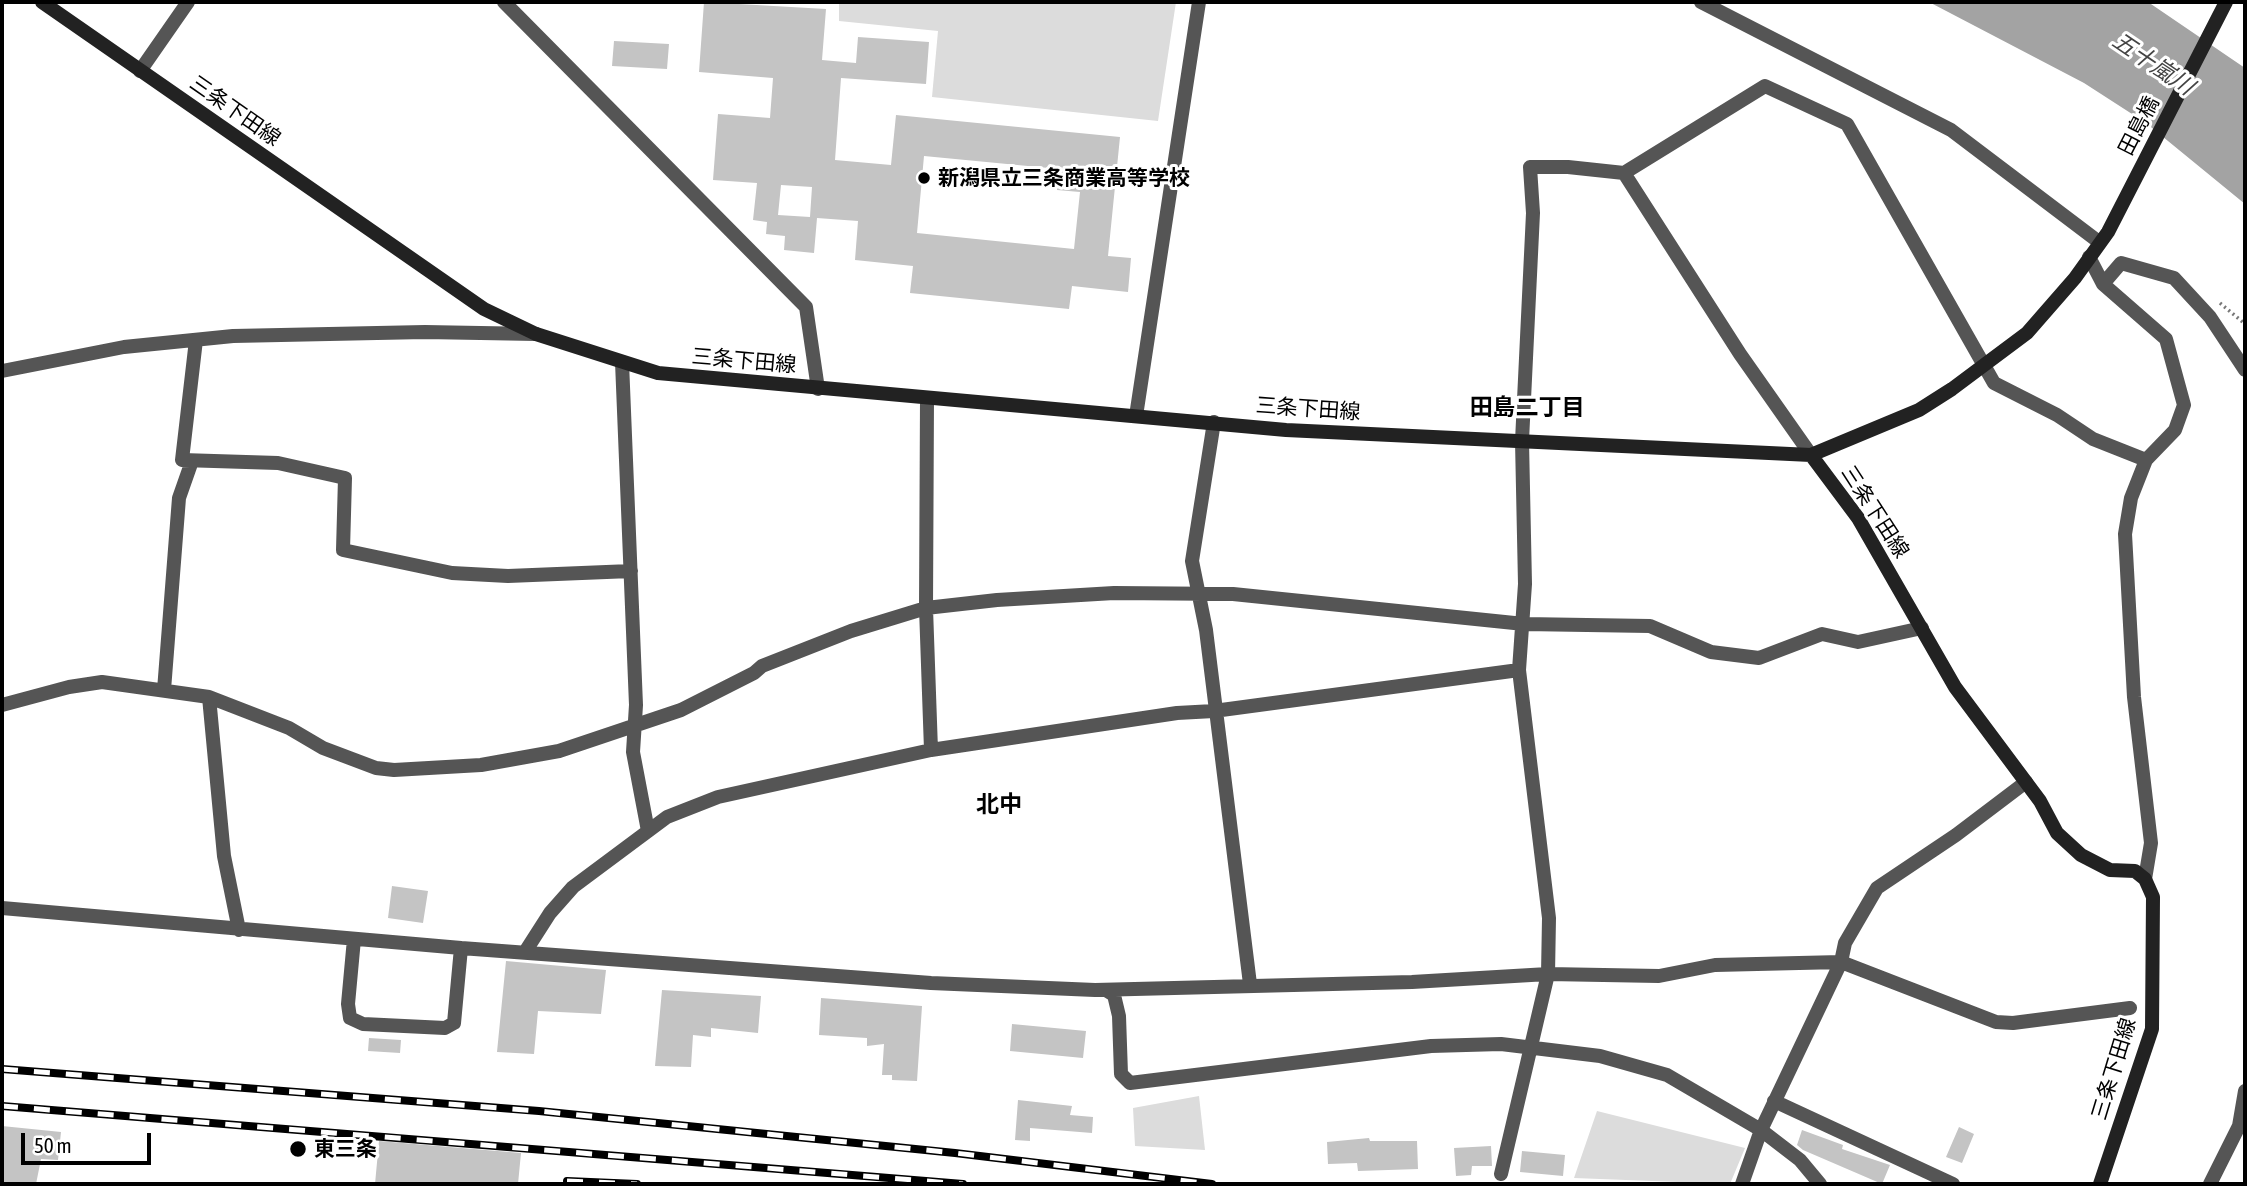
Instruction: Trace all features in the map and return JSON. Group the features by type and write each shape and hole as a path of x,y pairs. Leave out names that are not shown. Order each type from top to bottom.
{"main road":[{"name":"三条下田線","path":"42,2 484,309 536,334 658,373 1286,430 1811,455 1858,518 1955,687 2026,782 2054,824 2057,833 2081,855 2110,870 2135,872 2145,879 2152,897 2152,1029 2100,1184"},
{"name":"田島橋","path":"1811,455 1919,410 1986,365 2027,333 2075,278 2103,237 2226,2"}],"street":[{"path":"140,71 188,2"},
{"path":"504,2 806,307 818,389"},
{"path":"1136,416 1199,2"},
{"path":"1700,2 1951,130 2103,237"},
{"path":"1501,1174 1528,1048 1548,974 1549,918 1519,670 1524,624 1522,441 1533,213 1530,167 1568,167 1624,173 1765,86 1846,124 1994,383 2057,415 2093,439 2146,460"},
{"path":"1624,173 1740,354 1811,455"},
{"path":"2089,257 2103,284 2166,339 2184,405 2175,430 2146,460 2131,498 2125,534 2134,696 2151,843 2145,879"},
{"path":"2103,284 2120,263 2174,278 2210,317 2245,370"},
{"path":"2,371 124,347 196,340 382,333 536,334"},
{"path":"196,340 182,460 278,463 345,478 343,550 452,573 508,576 631,571"},
{"path":"622,362 631,571 633,752 648,831"},
{"path":"927,399 926,608 931,750"},
{"path":"1214,422 1192,561 1206,630 1214,712 1250,984"},
{"path":"164,690 179,498 192,461"},
{"path":"2,705 69,687 102,682 209,697 289,728 323,748 376,768 394,770 507,761 559,751 681,710 754,673 762,666 851,631 926,608 1114,593 1233,594 1524,624 1650,626 1711,652 1759,658 1822,634 1858,642 1922,628"},
{"path":"525,952 550,913 573,887 667,817 718,797 931,750 1177,713 1214,712 1519,670"},
{"path":"209,697 224,856 239,930"},
{"path":"1742,1184 1760,1130 1842,961 1845,943 1877,888 1956,835 2026,782"},
{"path":"2,908 461,948 931,983 1106,990 1250,984 1412,982 1548,974 1659,976 1715,965 1842,961 1996,1022 2012,1023 2130,1008"},
{"path":"354,939 348,1004 350,1018 363,1024 445,1028 454,1023 461,948"},
{"path":"1106,990 1114,995 1119,1016 1121,1074 1130,1083 1431,1046 1501,1044 1600,1056 1667,1075 1760,1130 1800,1160 1821,1184"},
{"path":"2210,1184 2239,1126 2245,1091"},
{"path":"1774,1101 1952,1184"}],"shaded area":[{"path":"839,2 1176,2 1158,121 932,97 938,31 839,21"},
{"path":"1199,1096 1205,1150 1135,1146 1133,1108"},
{"path":"1597,1111 1745,1148 1730,1184 1574,1178"}],"water":[{"name":"五十嵐川","path":"1929,2 2148,2 2245,68 2245,204 2146,123 2084,83"}],"building":[{"path":"704,2 826,9 822,60 856,63 858,37 929,42 926,84 841,78 835,160 891,165 896,115 1120,137 1108,256 1131,258 1128,292 1072,286 1069,309 910,293 913,266 855,260 858,221 817,218 814,253 784,250 785,236 766,234 767,222 753,220 757,183 713,180 718,114 770,118 773,78 699,72","holes":["924,156 1059,169 1057,190 1080,192 1074,249 917,233","781,185 812,187 810,217 778,215"]},
{"path":"614,41 669,44 667,69 612,66"},
{"path":"392,886 428,891 423,923 388,918"},
{"path":"506,961 606,970 601,1014 538,1011 534,1054 497,1052"},
{"path":"662,990 761,996 758,1033 711,1028 711,1037 693,1035 691,1067 655,1066"},
{"path":"821,998 922,1006 917,1081 892,1080 892,1075 882,1075 884,1044 867,1046 867,1038 819,1035"},
{"path":"1012,1024 1086,1031 1083,1058 1010,1051"},
{"path":"369,1038 401,1040 400,1053 368,1051"},
{"path":"1018,1100 1072,1106 1070,1115 1093,1117 1092,1133 1030,1128 1030,1141 1015,1140"},
{"path":"2,1126 61,1132 58,1160 41,1159 36,1184 2,1184"},
{"path":"1959,1127 1974,1134 1962,1163 1946,1157"},
{"path":"1802,1130 1843,1145 1842,1149 1890,1165 1882,1184 1803,1150 1797,1145"},
{"path":"1369,1138 1370,1141 1417,1141 1418,1169 1358,1171 1357,1163 1328,1164 1327,1142"},
{"path":"379,1141 521,1153 518,1184 375,1184"},
{"path":"1491,1146 1492,1166 1472,1166 1471,1175 1456,1176 1454,1148"},
{"path":"1522,1151 1565,1155 1563,1176 1520,1172"}],"railway":[{"path":"2,1069 539,1111 955,1153 1212,1184"},
{"path":"2,1106 963,1184"},
{"path":"567,1181 637,1184"}],"place":[{"name":"新潟県立三条商業高等学校","path":"924,178"},
{"name":"東三条","path":"298,1149"}],"district":[{"name":"田島二丁目","path":"1527,408"},
{"name":"北中","path":"999,805"}]}
